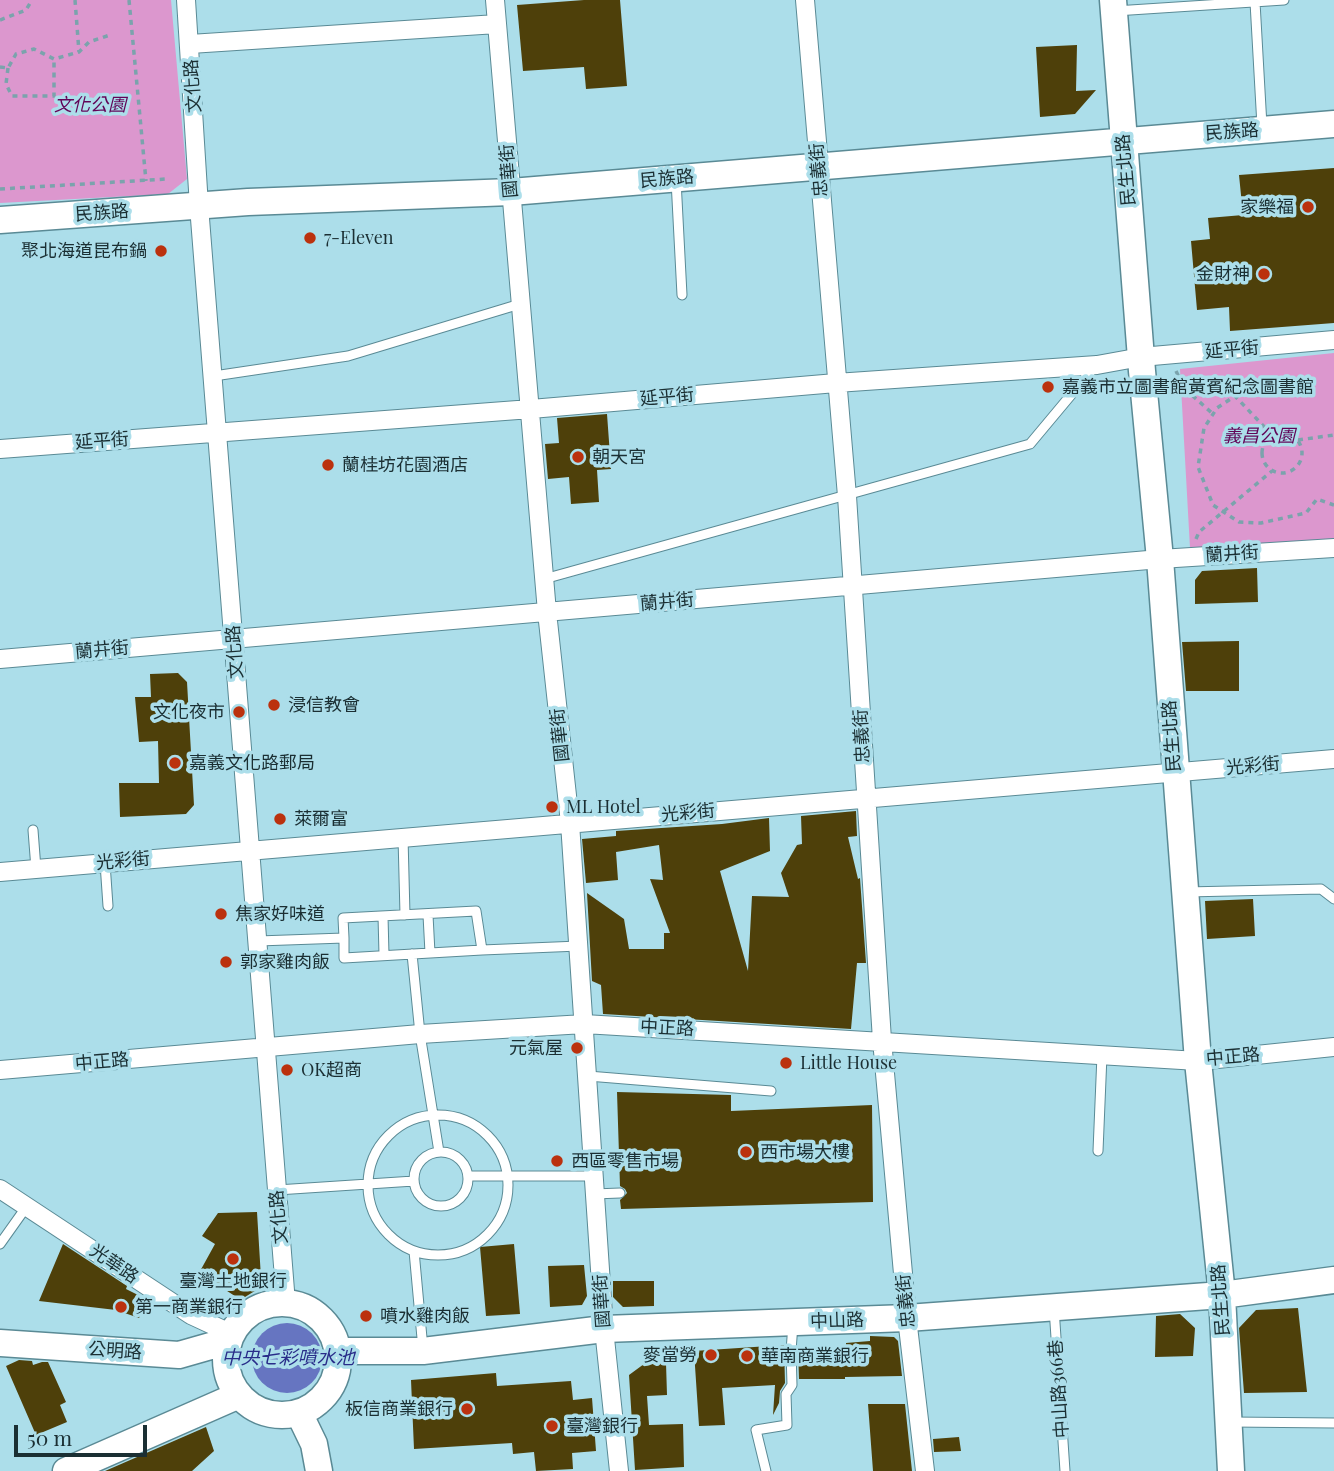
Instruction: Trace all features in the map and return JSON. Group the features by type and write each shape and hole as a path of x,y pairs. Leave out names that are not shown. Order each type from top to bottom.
{"main road":[{"name":"民生北路","path":"1113,5 1160,559 1198,1061 1222,1295 1231,1471"},
{"name":"民族路","path":"0,220 200,206 511,192 1334,124"},
{"name":"中山路","path":"339,1351 423,1351 604,1329 907,1318 1222,1295 1334,1280"},
{"path":"286,1303 311,1311 323,1320 333,1333 339,1351 335,1379 327,1393 316,1404 299,1413 284,1415 266,1413 250,1405 239,1395 229,1377 226,1358 230,1338 240,1321 265,1305 286,1303"},
{"name":"公明路","path":"0,1343 179,1355 230,1338"},
{"path":"66,1471 239,1395"},
{"path":"299,1413 314,1444 319,1471"}],"street":[{"name":"文化路","path":"187,0 200,206 286,1303"},
{"name":"國華街","path":"495,0 547,612 570,823 594,1194 618,1471"},
{"name":"忠義街","path":"805,0 847,496 882,1040 907,1318 925,1471"},
{"path":"190,44 497,24"},
{"name":"延平街","path":"0,449 1097,365 1141,357 1334,340"},
{"name":"蘭井街","path":"0,659 1160,559 1334,548"},
{"name":"光彩街","path":"0,872 1334,759"},
{"name":"中正路","path":"0,1070 420,1034 584,1024 1198,1061 1334,1047"},
{"name":"光華路","path":"0,1189 230,1338"}],"lane":[{"path":"1113,5 1284,0"},
{"path":"1255,2 1263,130"},
{"path":"676,178 682,295"},
{"path":"214,376 348,356 520,304"},
{"path":"544,579 1030,444 1097,365"},
{"path":"33,830 36,869"},
{"path":"403,837 405,915"},
{"path":"105,863 108,906"},
{"path":"1184,892 1321,889 1334,899"},
{"path":"482,950 477,911 343,918 344,958 579,946"},
{"path":"428,915 430,953"},
{"path":"383,916 384,955"},
{"path":"258,941 344,938"},
{"path":"412,954 420,1034 439,1152"},
{"path":"1098,1150 1102,1055"},
{"path":"587,1076 771,1091"},
{"path":"446,1115 468,1122 488,1135 501,1154 508,1176 508,1197 501,1216 490,1233 474,1246 454,1253 434,1255 414,1251 395,1240 380,1225 370,1205 368,1184 372,1161 383,1141 401,1125 422,1116 446,1115"},
{"path":"439,1152 455,1155 466,1168 468,1176 465,1192 444,1206 427,1202 416,1189 414,1181 418,1164 430,1154 439,1152"},
{"path":"468,1176 593,1176"},
{"path":"277,1190 414,1181"},
{"path":"594,1194 620,1193"},
{"path":"0,1244 27,1206"},
{"path":"414,1251 423,1351"},
{"name":"中山路366巷","path":"1054,1307 1065,1471"},
{"path":"766,1471 756,1430 787,1425 786,1394 792,1385 793,1322"},
{"path":"1227,1422 1334,1423"}],"path":[{"path":"0,20 26,10 32,0"},
{"path":"75,0 79,52"},
{"path":"129,0 146,181"},
{"path":"54,59 54,96 12,96 6,84 8,68 16,54 34,49 54,59 79,52 89,41 110,35"},
{"path":"0,66 8,68"},
{"path":"0,189 166,179"},
{"path":"1175,369 1184,388 1213,414"},
{"path":"1272,435 1235,396 1217,408 1205,428 1198,467 1213,505 1239,522 1261,523 1306,513 1317,499 1334,505"},
{"path":"1286,433 1297,440 1302,453 1297,466 1285,473 1272,471 1263,462 1262,450 1272,435 1286,433"},
{"path":"1297,440 1334,435"},
{"path":"1199,532 1272,471"}],"green space":[{"name":"文化公園","path":"0,0 171,0 187,179 168,194 0,203"},
{"name":"義昌公園","path":"1334,353 1334,540 1190,548 1180,369"}],"water":[{"name":"中央七彩噴水池","path":"287,1323 312,1333 322,1358 312,1383 287,1393 262,1383 252,1358 262,1333"}],"building":[{"path":"620,0 627,86 586,89 584,67 523,71 517,5"},
{"path":"1077,45 1076,91 1096,90 1075,114 1040,117 1036,47"},
{"name":"金財神","path":"1334,168 1334,323 1230,331 1229,307 1197,310 1191,241 1210,239 1208,218 1243,215 1239,175"},
{"name":"朝天宮","path":"607,414 611,469 597,470 599,502 571,504 569,477 548,479 545,444 559,443 557,418"},
{"path":"1257,568 1258,602 1195,604 1195,580 1202,571"},
{"path":"1239,641 1239,691 1186,691 1182,642"},
{"name":"嘉義文化路郵局","path":"178,673 187,682 194,805 186,814 120,817 119,783 159,783 158,741 139,742 135,697 151,697 150,674"},
{"path":"856,811 857,836 848,837 858,879 860,878 866,963 857,963 851,1029 603,1014 601,985 592,981 587,893 624,919 629,949 664,949 664,933 670,933 650,879 663,880 659,845 616,852 618,880 586,883 582,839 616,836 616,831 769,818 770,851 720,871 748,971 752,896 789,897 781,873 797,845 802,844 801,816"},
{"path":"1253,899 1255,936 1207,939 1205,901"},
{"name":"西市場大樓","path":"617,1092 731,1095 731,1111 872,1105 873,1202 621,1209 620,1200 627,1193 620,1186"},
{"name":"臺灣土地銀行","path":"257,1212 261,1278 258,1289 238,1298 199,1273 215,1244 202,1236 218,1213"},
{"path":"63,1244 127,1286 126,1289 148,1300 139,1318 116,1310 39,1301"},
{"path":"514,1244 520,1314 486,1316 480,1247"},
{"path":"584,1265 587,1296 582,1305 550,1307 548,1266"},
{"path":"613,1281 654,1281 654,1306 623,1307 613,1297"},
{"path":"1298,1308 1307,1392 1244,1393 1239,1328 1256,1310"},
{"path":"1180,1314 1195,1328 1193,1356 1155,1357 1156,1316"},
{"path":"870,1336 894,1337 898,1341 902,1376 799,1379 798,1349 846,1346 846,1343 870,1341"},
{"path":"784,1345 785,1383 773,1415 775,1385 722,1388 725,1425 699,1426 694,1351"},
{"path":"19,1360 32,1361 33,1365 48,1362 66,1402 60,1405 67,1422 36,1435 6,1366"},
{"path":"666,1363 667,1395 647,1396 649,1425 683,1424 684,1467 635,1470 629,1375 644,1364"},
{"path":"496,1373 497,1386 571,1381 573,1400 592,1398 596,1451 572,1453 573,1469 536,1471 534,1452 513,1454 512,1443 414,1449 411,1380"},
{"path":"868,1404 905,1404 912,1471 873,1471"},
{"path":"206,1427 214,1451 192,1471 105,1471"},
{"path":"959,1437 961,1451 934,1452 933,1439"}],"place":[{"name":"家樂福","path":"1308,207"},
{"name":"7-Eleven","path":"310,238"},
{"name":"聚北海道昆布鍋","path":"161,251"},
{"name":"金財神","path":"1264,274"},
{"name":"嘉義市立圖書館黃賓紀念圖書館","path":"1048,387"},
{"name":"朝天宮","path":"578,457"},
{"name":"蘭桂坊花園酒店","path":"328,465"},
{"name":"浸信教會","path":"274,705"},
{"name":"文化夜市","path":"239,712"},
{"name":"嘉義文化路郵局","path":"175,763"},
{"name":"ML Hotel","path":"552,807"},
{"name":"萊爾富","path":"280,819"},
{"name":"焦家好味道","path":"221,914"},
{"name":"郭家雞肉飯","path":"226,962"},
{"name":"元氣屋","path":"577,1048"},
{"name":"Little House","path":"786,1063"},
{"name":"OK超商","path":"287,1070"},
{"name":"西市場大樓","path":"746,1152"},
{"name":"西區零售市場","path":"557,1161"},
{"name":"臺灣土地銀行","path":"233,1259"},
{"name":"第一商業銀行","path":"121,1307"},
{"name":"噴水雞肉飯","path":"366,1316"},
{"name":"麥當勞","path":"711,1355"},
{"name":"華南商業銀行","path":"747,1356"},
{"name":"板信商業銀行","path":"467,1409"},
{"name":"臺灣銀行","path":"552,1426"}]}
